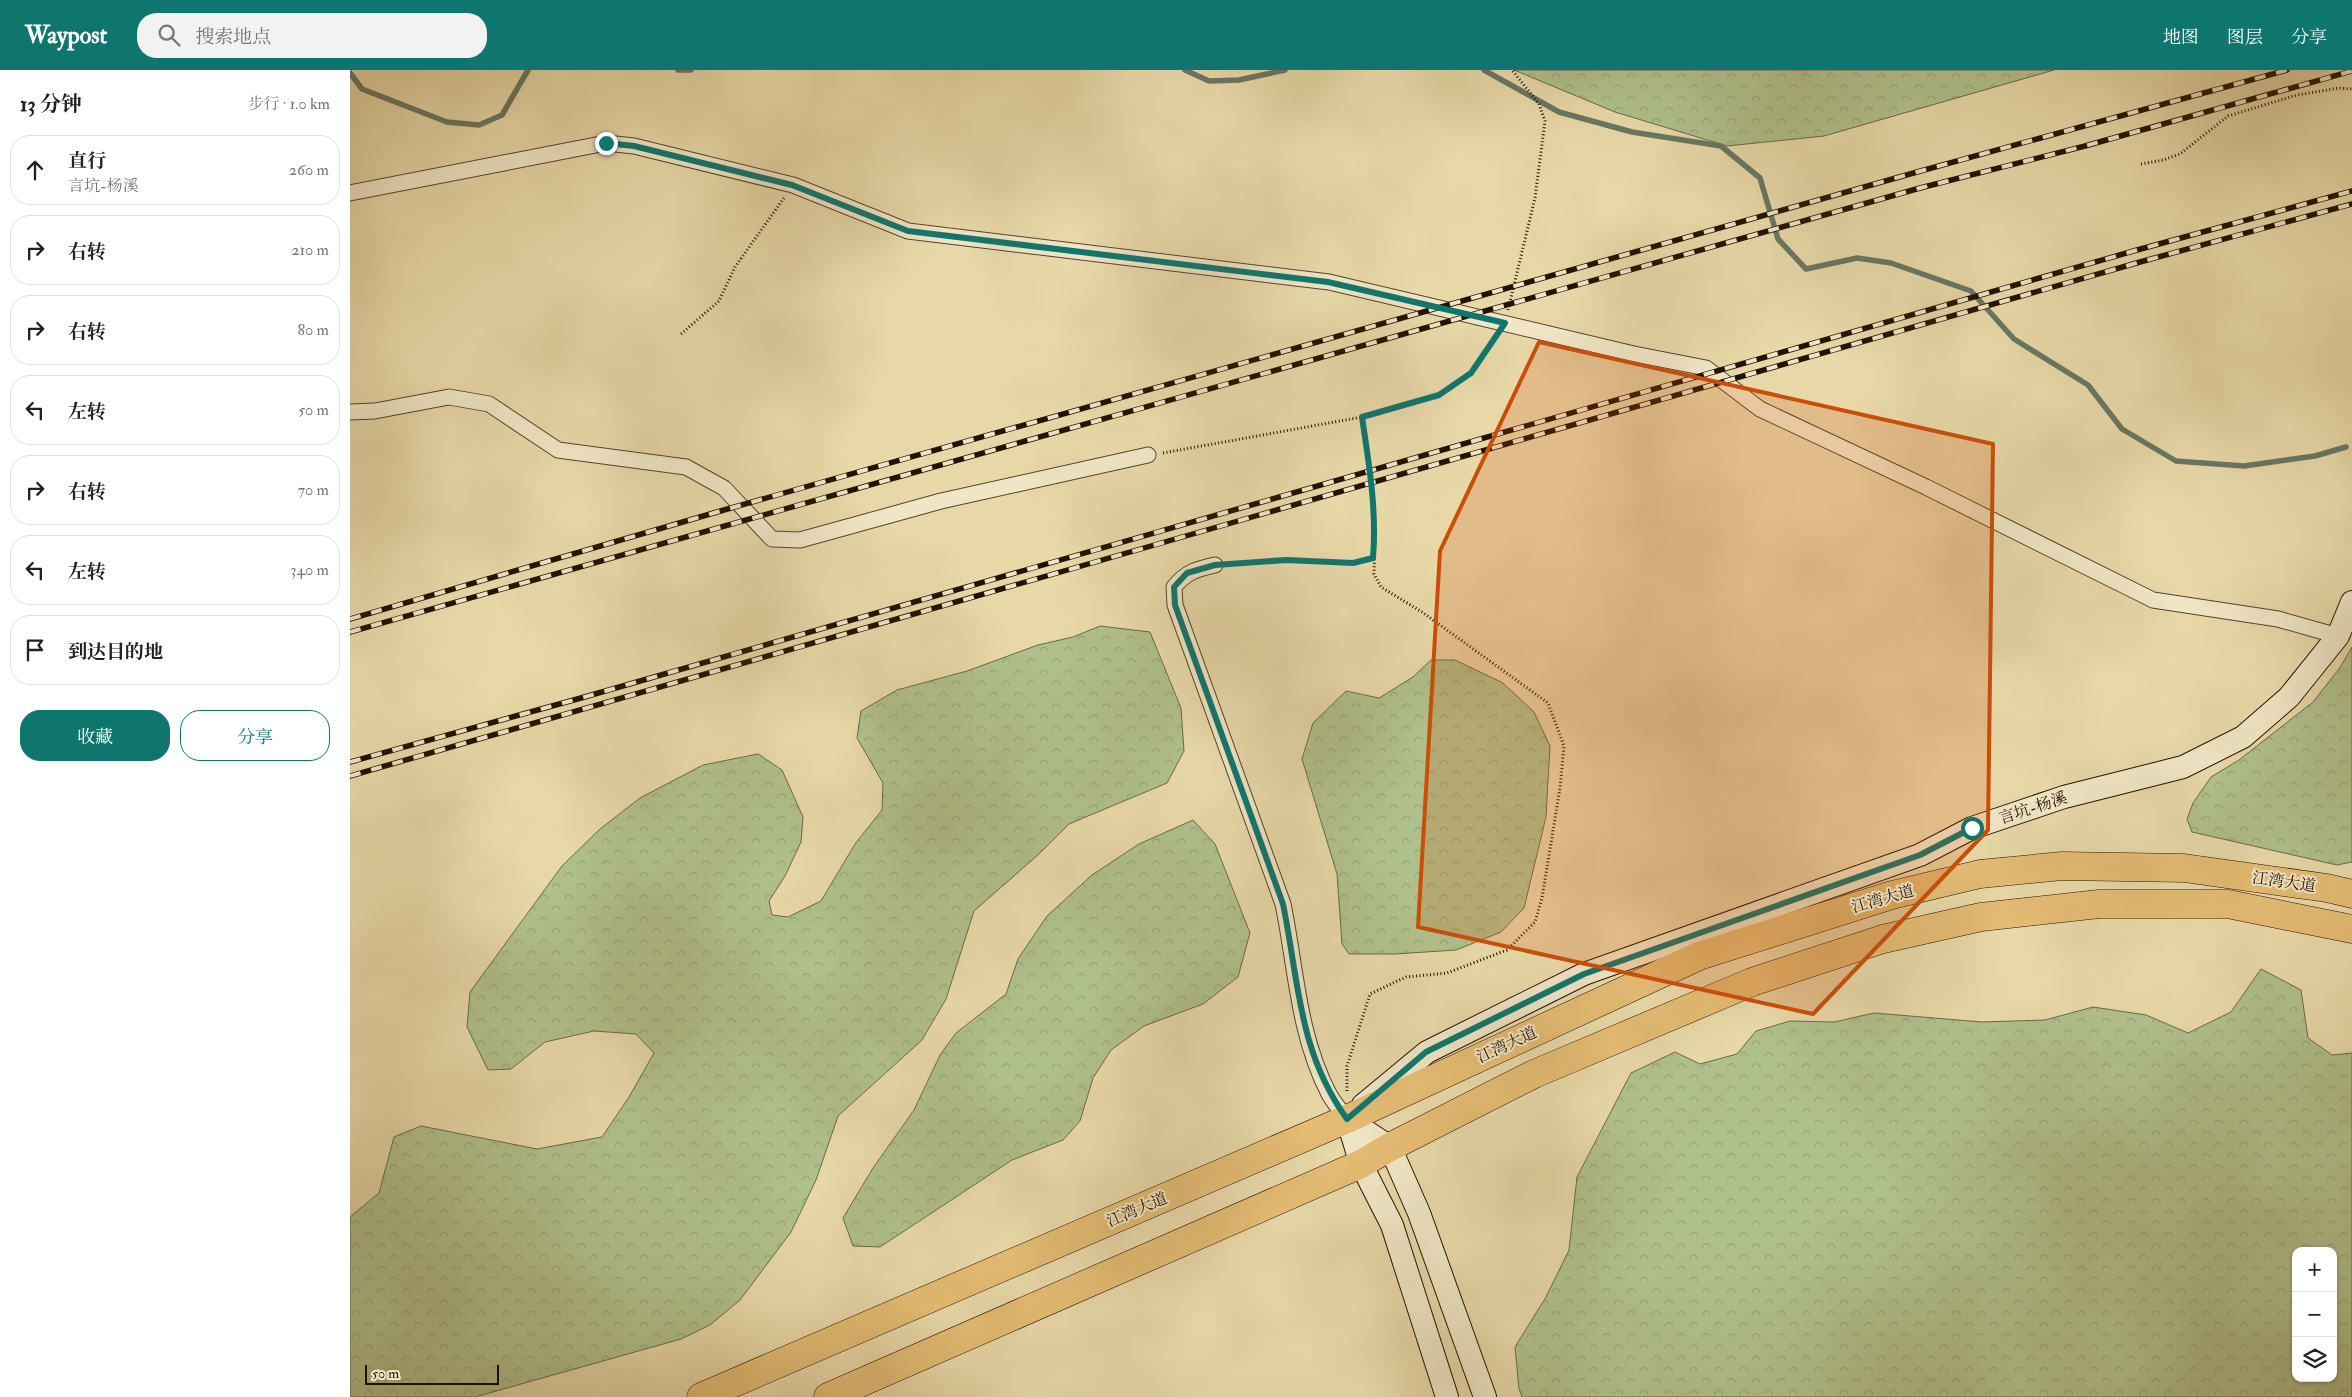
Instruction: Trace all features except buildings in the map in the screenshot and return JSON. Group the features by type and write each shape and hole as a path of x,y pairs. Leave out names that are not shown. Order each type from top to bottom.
{"highway":[{"name":"江湾大道","path":"704,1397 1347,1119 1699,956 1892,895 1980,874 2062,866 2184,868 2327,888 2352,894"},
{"name":"江湾大道","path":"828,1397 1361,1164 1390,1147 1534,1074 1752,982 1883,939 1981,917 2099,904 2228,904 2352,929"}],"main road":[{"name":"言坑-杨溪","path":"1347,1119 1426,1052 1584,974 1920,855 1972,828 2064,797 2183,767 2242,737 2289,697 2338,636 2352,602"},
{"path":"1347,1119 1390,1147 1419,1212 1485,1397"},
{"path":"1347,1119 1361,1164 1392,1225 1448,1397"}],"street":[{"path":"350,192 606,143 634,146 792,185 908,231 1328,282 1706,368 1760,409 1926,487 2152,600 2278,619 2338,636"},
{"path":"350,412 375,411 449,398 489,404 558,450 686,467 724,488 772,539 800,540 940,501 1148,455"},
{"path":"1215,565 1196,569 1180,579 1174,587 1175,605 1283,904 1294,954 1299,1001 1308,1038 1330,1095 1347,1119"}],"path":[{"path":"1148,455 1362,417 1439,395 1471,373 1505,323 1538,179 1545,120 1539,104 1512,70"},
{"path":"2141,164 2163,160 2180,154 2228,116 2297,95 2339,88 2352,89"},
{"path":"681,334 719,300 735,267 792,185"},
{"path":"1347,1119 1347,1066 1370,994 1406,977 1448,973 1507,950 1535,922 1544,889 1560,788 1564,746 1548,702 1453,633 1381,587 1374,574 1375,527 1370,466 1362,417"},
{"path":"1215,565 1286,560 1353,563 1373,558"}],"highlighted area":[{"path":"1539,342 1993,444 1988,830 1813,1014 1418,927 1440,551"}],"green space":[{"path":"1514,70 2054,70 1824,136 1727,146 1615,112"},
{"path":"1100,626 1150,632 1181,708 1184,751 1167,783 1069,824 1039,854 974,911 946,999 922,1040 838,1116 816,1180 791,1232 740,1300 710,1325 681,1339 475,1397 350,1397 350,1217 379,1193 394,1137 421,1126 537,1149 602,1137 629,1097 654,1053 636,1034 594,1031 545,1042 511,1069 488,1070 467,1027 470,992 562,866 600,829 640,798 703,765 758,754 782,770 803,817 801,842 785,876 769,901 772,915 788,917 821,901 855,844 882,810 883,783 857,738 861,711 897,690 967,671 1038,645 1073,637"},
{"path":"2352,647 2352,862 2337,865 2192,832 2187,819 2193,803 2211,777 2239,760 2313,702 2339,669"},
{"path":"1431,660 1455,660 1503,683 1534,712 1550,746 1546,817 1524,908 1501,932 1456,950 1395,954 1349,954 1342,944 1337,874 1302,759 1313,723 1346,691 1379,698 1413,677"},
{"path":"1193,820 1215,844 1250,933 1238,977 1203,1004 1144,1026 1111,1050 1093,1078 1080,1121 1063,1140 1012,1160 880,1247 853,1246 843,1218 873,1168 914,1110 940,1055 956,1033 1006,994 1018,959 1047,916 1092,875 1139,844"},
{"path":"2261,969 2301,990 2308,1038 2332,1055 2352,1053 2352,1397 1522,1397 1519,1389 1515,1347 1546,1297 1569,1250 1577,1177 1631,1073 1675,1052 1700,1064 1737,1054 1756,1031 1790,1021 1834,1022 1874,1013 1982,1022 2045,1020 2093,1007 2146,1015 2188,1033 2231,1012"}],"waterway":[{"path":"350,73 362,89 447,122 479,125 502,115 528,70"},
{"path":"678,70 691,70"},
{"path":"1185,70 1209,81 1239,80 1285,70"},
{"path":"1484,70 1559,112 1632,132 1721,146 1760,178 1778,239 1806,269 1857,258 1891,263 1971,291 2014,339 2088,385 2122,429 2176,461 2244,466 2315,456 2346,447"}],"railway":[{"path":"350,619 717,512 1917,172 2287,70"},
{"path":"350,632 1920,188 2085,146 2352,71"},
{"path":"350,762 581,698 2137,250 2352,191"},
{"path":"350,776 2140,262 2352,204"}],"route":[{"path":"606,143 634,146 792,185 908,231 1328,282 1505,323 1471,373 1439,395 1362,417 1370,466 1375,527 1373,558 1353,563 1286,560 1215,565 1187,573 1174,587 1175,605 1283,904 1294,954 1299,1001 1308,1038 1330,1095 1347,1119 1426,1052 1584,974 1714,930 1920,855 1972,828"}]}
